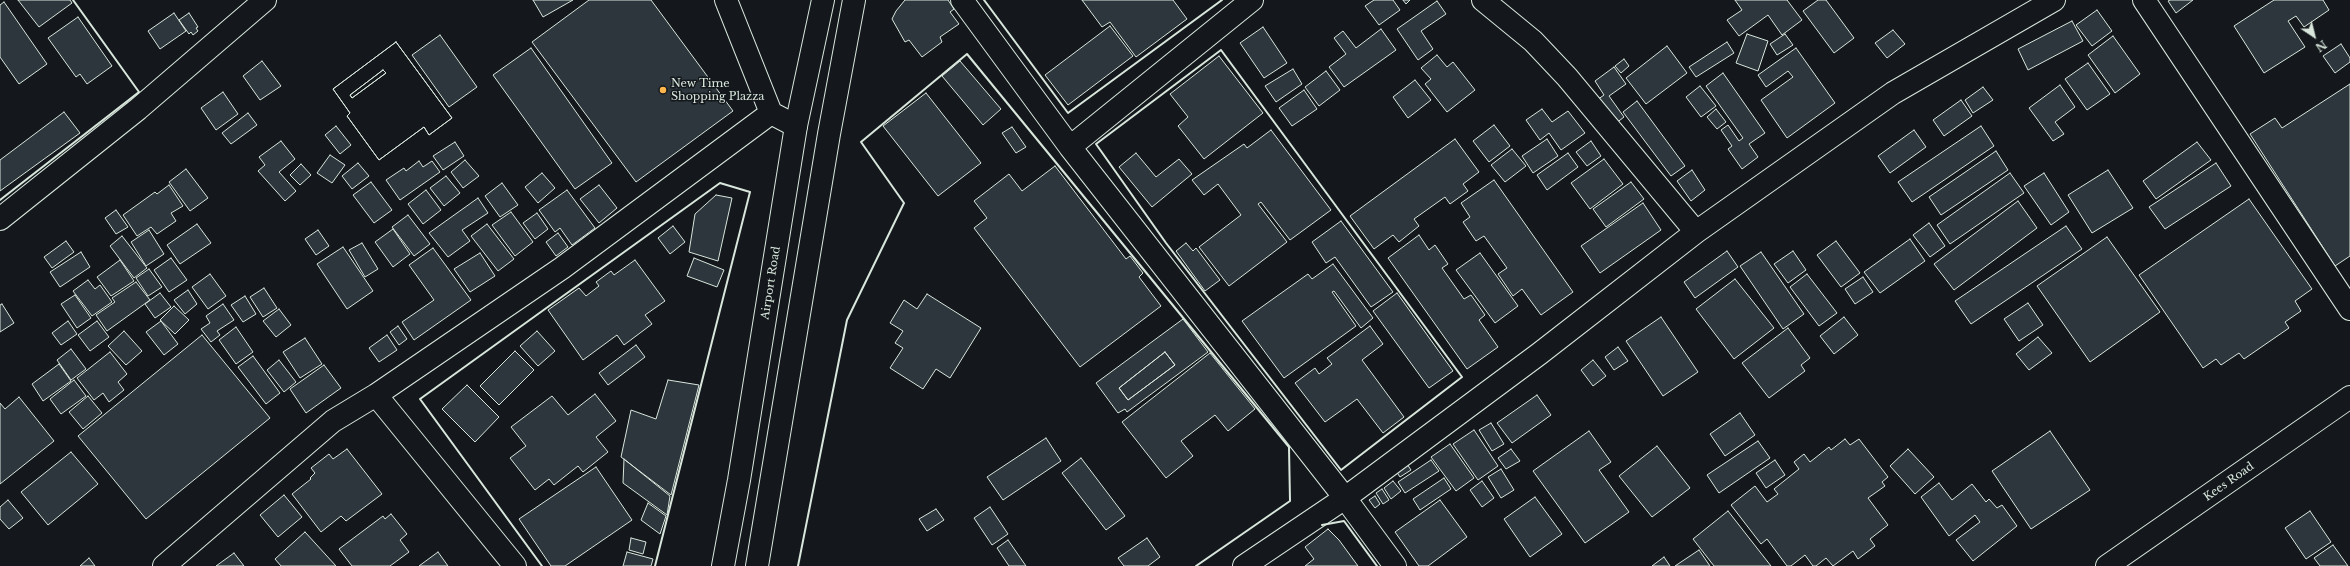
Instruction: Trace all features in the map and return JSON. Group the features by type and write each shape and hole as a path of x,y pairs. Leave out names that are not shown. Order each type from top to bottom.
{"street":[{"path":"0,220 138,109 265,0"},
{"path":"726,0 771,113 796,126"},
{"name":"Airport Road","path":"723,566 739,480 796,126 823,0"},
{"path":"757,566 829,134 854,0"},
{"path":"962,0 1070,147 1345,498 1395,566"},
{"path":"1070,147 1252,0"},
{"path":"1483,0 1533,41 1566,77 1696,232"},
{"path":"1244,566 1345,498 1538,354 1696,232 1893,93 2052,0"},
{"path":"2144,0 2350,309"},
{"path":"164,566 334,421 376,395 562,268 771,113"},
{"path":"376,395 514,566"},
{"name":"Kees Road","path":"2107,566 2350,398"}],"building":[{"path":"18,0 70,0 72,3 39,27"},
{"path":"533,0 573,0 543,17"},
{"path":"589,0 651,0 733,111 636,182 532,42"},
{"path":"905,0 948,0 954,9 950,12 959,24 940,37 942,42 922,57 909,40 905,42 892,19 896,11"},
{"path":"1082,0 1173,0 1187,19 1136,57 1110,22 1102,27"},
{"path":"1374,0 1393,0 1400,10 1379,25 1365,6"},
{"path":"1403,0 1410,0 1406,4"},
{"path":"1735,0 1787,0 1802,20 1782,35 1768,15 1739,36 1727,20 1742,10"},
{"path":"1818,0 1826,0 1854,38 1834,53 1803,11"},
{"path":"2193,0 2176,13 2168,1"},
{"path":"2274,0 2323,0 2329,10 2304,27 2296,16 2288,21 2305,47 2264,73 2234,26"},
{"path":"1437,1 1446,14 1421,31 1433,49 1418,60 1397,29"},
{"path":"4,2 47,64 19,84 0,57 0,5"},
{"path":"2097,10 2112,31 2092,46 2076,25"},
{"path":"174,13 186,31 160,49 148,31"},
{"path":"189,13 198,27 196,28 198,31 193,35 191,32 189,34 179,20"},
{"path":"78,17 112,66 87,84 80,74 76,77 48,38"},
{"path":"2072,21 2083,41 2028,70 2018,49"},
{"path":"1110,26 1133,56 1068,105 1045,75"},
{"path":"1263,27 1287,63 1264,78 1240,43"},
{"path":"1381,29 1396,50 1344,87 1329,67 1346,54 1334,38 1343,31 1356,48"},
{"path":"1893,30 1905,44 1887,58 1875,43"},
{"path":"1747,34 1768,41 1758,71 1736,63"},
{"path":"1785,34 1793,45 1777,55 1770,44"},
{"path":"440,35 477,87 449,107 412,55"},
{"path":"2113,36 2140,74 2115,93 2088,55"},
{"path":"396,42 452,118 429,135 424,127 379,160 347,116 350,113 333,89","holes":["383,70 386,73 352,98 350,95"]},
{"path":"396,42 452,118 429,135 424,127 379,160 347,116 350,113 333,89"},
{"path":"1727,42 1734,53 1696,77 1689,67"},
{"path":"2341,44 2350,58 2350,62 2335,73 2323,56"},
{"path":"1667,46 1687,73 1646,104 1626,78"},
{"path":"531,48 612,163 575,189 493,75"},
{"path":"1796,48 1835,103 1787,138 1761,100 1793,77 1788,71 1766,87 1758,75"},
{"path":"1437,55 1447,67 1453,62 1475,90 1447,112 1425,84 1431,79 1421,68"},
{"path":"1219,56 1263,113 1204,159 1178,126 1188,117 1170,94"},
{"path":"1624,59 1629,66 1621,73 1615,66"},
{"path":"262,61 281,86 260,100 243,76"},
{"path":"960,61 1001,109 983,125 942,76"},
{"path":"2088,63 2110,94 2087,110 2065,79"},
{"path":"1614,67 1626,84 1609,96 1624,117 1615,124 1597,100 1604,95 1595,81"},
{"path":"1293,69 1302,84 1276,102 1265,86"},
{"path":"383,70 386,73 352,98 350,95"},
{"path":"1326,71 1340,90 1319,106 1305,87"},
{"path":"1723,73 1765,133 1749,144 1758,157 1742,169 1728,149 1732,146 1721,130 1728,125 1739,141 1743,138 1706,86"},
{"path":"1415,80 1431,100 1408,118 1393,97"},
{"path":"2350,84 2350,256 2335,266 2250,134 2275,118 2282,128"},
{"path":"2060,85 2075,107 2055,122 2064,134 2053,141 2029,108"},
{"path":"1700,86 1716,106 1701,117 1686,97"},
{"path":"1983,87 1993,100 1973,113 1965,100"},
{"path":"1304,90 1317,109 1292,126 1279,108"},
{"path":"223,92 238,114 216,130 201,108"},
{"path":"926,93 981,163 938,196 883,126"},
{"path":"1961,100 1972,116 1944,136 1933,120"},
{"path":"1637,101 1685,166 1671,176 1623,112"},
{"path":"1542,109 1552,122 1568,111 1585,133 1561,150 1549,133 1540,140 1526,120"},
{"path":"1716,109 1726,122 1717,129 1707,117"},
{"path":"64,112 80,133 0,191 0,160"},
{"path":"248,113 257,125 231,144 222,133"},
{"path":"1494,125 1510,146 1489,162 1473,141"},
{"path":"336,126 351,145 340,154 325,135"},
{"path":"1981,126 1994,146 1912,202 1898,182"},
{"path":"1012,127 1026,147 1016,153 1002,133"},
{"path":"1271,130 1331,210 1290,240 1261,202 1258,204 1287,242 1229,286 1199,247 1241,215 1218,184 1204,195 1192,180 1244,144 1247,148"},
{"path":"1914,130 1926,147 1890,173 1878,156"},
{"path":"1455,139 1479,172 1463,184 1468,191 1450,204 1445,197 1414,219 1419,226 1399,242 1393,235 1374,249 1350,216"},
{"path":"1547,139 1558,156 1533,173 1522,156"},
{"path":"281,141 295,159 279,172 296,191 285,201 258,171 265,165 259,157"},
{"path":"1591,141 1601,156 1587,166 1576,152"},
{"path":"455,142 464,156 443,170 433,156"},
{"path":"2197,142 2211,160 2156,199 2143,181"},
{"path":"1512,149 1526,166 1505,182 1491,165"},
{"path":"1996,151 2008,170 1941,215 1929,197"},
{"path":"1136,153 1156,177 1179,159 1192,174 1152,207 1119,167"},
{"path":"1568,153 1578,167 1547,190 1537,175"},
{"path":"330,155 345,165 332,183 317,173"},
{"path":"1604,159 1623,184 1590,209 1571,183"},
{"path":"465,160 479,176 463,188 451,172"},
{"path":"419,161 423,167 432,161 440,172 400,200 386,180 404,168 406,171"},
{"path":"358,163 369,176 352,189 342,176"},
{"path":"2216,163 2231,186 2165,229 2149,207"},
{"path":"301,164 311,175 300,185 290,175"},
{"path":"1055,166 1126,259 1130,256 1143,273 1139,277 1161,306 1080,367 974,228 987,218 974,201 1009,174 1022,191"},
{"path":"186,169 208,198 190,211 169,182"},
{"path":"1692,170 1705,190 1691,201 1677,181"},
{"path":"2108,170 2133,208 2092,233 2068,195"},
{"path":"542,173 555,188 538,203 525,187"},
{"path":"2010,173 2024,193 1950,244 1937,225"},
{"path":"2044,173 2069,212 2051,225 2024,186"},
{"path":"446,176 460,193 444,206 430,188"},
{"path":"1494,180 1573,292 1541,315 1522,289 1513,296 1498,274 1507,268 1484,236 1476,241 1463,222 1470,217 1461,203"},
{"path":"371,182 392,210 374,223 353,195"},
{"path":"1631,182 1644,199 1606,227 1593,209"},
{"path":"502,183 518,205 500,217 485,196"},
{"path":"169,185 183,206 171,213 176,221 157,234 151,227 137,236 123,215 155,192 157,194"},
{"path":"599,185 617,208 599,223 580,199"},
{"path":"426,190 441,210 423,224 408,204"},
{"path":"567,190 595,228 572,245 560,228 555,232 539,210"},
{"path":"716,195 732,198 718,261 689,252 695,214"},
{"path":"478,198 488,213 462,230 470,241 448,257 429,233"},
{"path":"2249,199 2312,289 2295,301 2301,311 2285,322 2289,328 2244,359 2239,353 2221,365 2216,359 2203,368 2139,275"},
{"path":"2018,201 2037,228 1954,290 1934,264"},
{"path":"1643,203 1661,230 1600,273 1581,246"},
{"path":"116,210 128,227 116,234 105,218"},
{"path":"511,212 533,242 515,256 492,225"},
{"path":"537,213 548,229 535,239 523,223"},
{"path":"408,215 430,244 414,256 392,227"},
{"path":"1341,221 1393,292 1371,307 1335,257 1326,263 1312,242"},
{"path":"1929,223 1945,246 1930,257 1913,235"},
{"path":"197,224 211,243 180,264 167,245"},
{"path":"487,224 514,259 498,271 471,236"},
{"path":"673,226 685,242 670,254 658,238"},
{"path":"2066,226 2082,249 1971,324 1955,301"},
{"path":"393,229 410,254 393,267 375,242"},
{"path":"149,230 164,254 146,266 131,242"},
{"path":"318,230 329,246 316,255 305,239"},
{"path":"558,233 568,247 556,256 546,242"},
{"path":"1419,235 1429,250 1435,245 1448,264 1442,268 1464,299 1471,295 1485,315 1479,320 1498,347 1467,369 1388,258"},
{"path":"122,236 147,268 134,278 110,246"},
{"path":"2107,237 2160,312 2090,362 2037,286"},
{"path":"1910,239 1925,261 1880,293 1864,272"},
{"path":"66,241 74,252 52,268 44,257"},
{"path":"1836,241 1860,273 1841,287 1817,255"},
{"path":"362,243 378,269 365,277 349,250"},
{"path":"1186,243 1193,251 1196,248 1220,280 1205,291 1176,251"},
{"path":"343,247 373,291 347,309 317,264"},
{"path":"433,248 471,300 414,340 402,322 434,300 409,265"},
{"path":"1727,251 1738,267 1695,298 1684,282"},
{"path":"1793,251 1806,270 1788,283 1774,264"},
{"path":"81,252 90,267 60,287 50,272"},
{"path":"1761,252 1804,314 1783,329 1740,266"},
{"path":"480,253 495,276 470,292 454,269"},
{"path":"1480,253 1518,306 1495,323 1456,270"},
{"path":"171,258 187,280 169,292 154,270"},
{"path":"694,258 724,270 717,287 687,276"},
{"path":"120,260 134,281 111,296 97,277"},
{"path":"635,260 665,301 645,315 652,324 624,345 617,335 583,360 548,310 579,288 586,296 599,286 596,282 611,271 614,275"},
{"path":"1333,264 1373,318 1361,328 1334,291 1332,292 1356,326 1284,378 1242,321 1308,274 1312,279"},
{"path":"149,269 162,287 148,296 136,278"},
{"path":"210,274 226,296 208,309 192,287"},
{"path":"1807,274 1837,313 1819,326 1790,287"},
{"path":"1863,277 1873,292 1855,304 1845,289"},
{"path":"1735,279 1774,328 1734,359 1696,309"},
{"path":"88,280 95,289 100,285 112,302 92,316 73,291"},
{"path":"136,282 150,300 107,331 96,315 115,302 112,298"},
{"path":"264,288 277,308 263,317 250,297"},
{"path":"188,290 197,304 185,314 174,300"},
{"path":"160,293 171,307 155,318 145,304"},
{"path":"1397,293 1453,371 1429,388 1373,311"},
{"path":"927,294 981,328 950,378 936,369 923,389 890,368 903,348 895,343 903,331 890,323 904,300 917,309"},
{"path":"75,295 91,318 77,328 61,304"},
{"path":"245,296 256,314 243,322 231,305"},
{"path":"2028,303 2043,325 2019,341 2004,319"},
{"path":"2,304 14,323 0,332 0,305"},
{"path":"223,304 234,320 217,331 220,335 211,342 201,329 210,323 206,316"},
{"path":"174,306 189,320 175,334 160,320"},
{"path":"279,309 291,325 276,337 263,321"},
{"path":"1661,317 1698,372 1663,396 1626,341"},
{"path":"1844,317 1858,335 1834,354 1820,336"},
{"path":"1183,319 1208,352 1127,412 1125,409 1118,413 1096,383","holes":["1165,352 1175,365 1128,400 1119,388"]},
{"path":"68,321 77,334 61,345 52,333"},
{"path":"97,321 109,337 90,351 78,335"},
{"path":"161,321 178,344 164,355 146,332"},
{"path":"398,326 407,339 399,345 390,332"},
{"path":"1370,326 1383,344 1362,360 1404,417 1383,433 1357,399 1325,422 1295,383 1315,368 1319,374 1332,364 1327,358"},
{"path":"236,327 253,352 236,364 219,340"},
{"path":"1788,328 1810,358 1801,365 1805,371 1769,398 1742,363"},
{"path":"124,331 142,351 126,365 108,346"},
{"path":"537,331 555,351 538,366 520,346"},
{"path":"202,335 270,418 146,519 78,436"},
{"path":"387,335 397,350 379,362 369,348"},
{"path":"2038,337 2052,353 2029,370 2016,354"},
{"path":"305,338 322,364 300,378 283,352"},
{"path":"636,345 645,357 608,385 599,373"},
{"path":"1618,347 1628,361 1614,370 1605,357"},
{"path":"71,349 86,369 71,380 57,360"},
{"path":"515,351 534,370 499,405 480,386"},
{"path":"110,352 127,374 118,382 124,390 109,402 103,393 94,400 77,378"},
{"path":"1165,352 1175,365 1128,400 1119,388"},
{"path":"1210,353 1255,409 1228,431 1215,415 1181,441 1193,456 1166,478 1122,422"},
{"path":"253,356 280,393 266,404 238,367"},
{"path":"279,360 296,382 284,392 267,370"},
{"path":"1593,360 1606,376 1593,386 1581,370"},
{"path":"59,364 71,381 43,401 32,384"},
{"path":"324,365 341,388 306,413 290,389"},
{"path":"74,380 86,396 61,414 50,399"},
{"path":"668,380 699,385 671,495 621,457 631,410 656,419"},
{"path":"467,385 499,417 475,442 442,409"},
{"path":"595,394 616,421 596,437 608,452 583,472 578,466 554,485 549,479 535,490 510,458 526,446 511,427 552,396 568,415"},
{"path":"1537,395 1551,415 1512,443 1497,423"},
{"path":"88,396 102,413 83,429 69,412"},
{"path":"19,397 54,441 0,484 0,403 5,409"},
{"path":"1740,413 1755,435 1725,456 1710,434"},
{"path":"1491,423 1504,444 1492,451 1479,430"},
{"path":"1474,430 1498,466 1478,480 1453,444"},
{"path":"1589,431 1611,462 1599,470 1629,512 1585,543 1533,471"},
{"path":"2050,431 2090,490 2031,529 1992,471"},
{"path":"1046,438 1061,461 1003,500 987,477"},
{"path":"1845,439 1850,445 1859,439 1888,477 1882,482 1885,486 1868,498 1888,525 1870,539 1875,546 1858,559 1853,551 1833,566 1826,558 1816,566 1813,566 1805,555 1791,566 1787,566 1767,539 1761,544 1731,505 1755,486 1767,502 1778,494 1774,489 1799,469 1794,462 1804,454 1810,462 1829,447 1831,450"},
{"path":"1758,441 1770,458 1719,493 1707,475"},
{"path":"1450,444 1474,478 1456,491 1431,457"},
{"path":"1657,446 1690,488 1652,517 1619,476"},
{"path":"347,449 382,494 346,521 341,516 321,532 292,494 311,479 310,478 315,473 311,468 329,454 333,459"},
{"path":"1511,449 1520,461 1506,469 1498,458"},
{"path":"1908,449 1934,477 1915,494 1890,466"},
{"path":"71,452 98,484 48,525 21,492"},
{"path":"1081,458 1125,516 1106,530 1062,473"},
{"path":"1403,458 1411,470 1400,477 1392,465"},
{"path":"624,459 670,496 667,515 623,483"},
{"path":"1431,460 1439,471 1405,493 1398,482"},
{"path":"1775,460 1785,475 1766,488 1756,473"},
{"path":"596,467 632,520 565,566 551,566 519,519"},
{"path":"1501,469 1514,490 1501,498 1488,477"},
{"path":"1444,478 1451,489 1420,510 1413,499"},
{"path":"1393,481 1401,491 1391,499 1384,488"},
{"path":"1482,481 1494,498 1482,507 1470,490"},
{"path":"1939,483 1952,500 1972,484 1986,502 1989,499 1997,508 2002,505 2017,526 1973,561 1956,540 1980,522 1975,515 1949,536 1921,497"},
{"path":"1382,489 1389,500 1383,504 1376,493"},
{"path":"284,495 302,517 278,537 260,515"},
{"path":"1375,496 1380,504 1375,508 1369,500"},
{"path":"1535,497 1562,534 1530,557 1504,519"},
{"path":"8,500 23,518 9,529 0,519 0,507"},
{"path":"1440,500 1467,537 1428,566 1419,566 1395,532"},
{"path":"648,503 666,516 660,534 641,520"},
{"path":"990,507 1008,534 992,545 974,518"},
{"path":"936,509 944,520 927,531 919,519"},
{"path":"1728,511 1771,566 1714,566 1693,539"},
{"path":"2310,511 2331,542 2306,559 2285,528"},
{"path":"391,514 407,534 400,540 409,552 390,566 352,566 339,549 383,516 385,519"},
{"path":"1328,529 1339,540 1358,566 1305,566 1314,559 1305,547"},
{"path":"305,532 336,566 281,566 275,559"},
{"path":"631,538 646,542 643,554 629,550"},
{"path":"1147,538 1160,557 1148,566 1124,566 1118,558"},
{"path":"1008,540 1026,566 1009,566 997,548"},
{"path":"2333,545 2348,566 2320,566 2314,558"},
{"path":"1699,550 1710,566 1675,566"},
{"path":"438,552 448,566 419,566"},
{"path":"627,552 653,559 651,566 623,566"},
{"path":"234,553 244,566 216,566"},
{"path":"1664,557 1670,566 1652,566"},
{"path":"89,558 95,566 80,566"}],"wall":[{"path":"0,200 139,92 73,0"},
{"path":"984,0 1068,113 1222,0"},
{"path":"1221,50 1462,377 1341,470 1166,243 1096,144 1221,50"},
{"path":"798,566 847,320 904,203 861,142 967,54 1289,447 1290,501 1196,566"},
{"path":"542,566 420,399 720,183 750,192 655,566"},
{"path":"1322,525 1344,521 1377,566"}],"place":[{"name":"New Time Shopping Plazza","path":"663,90"}]}
